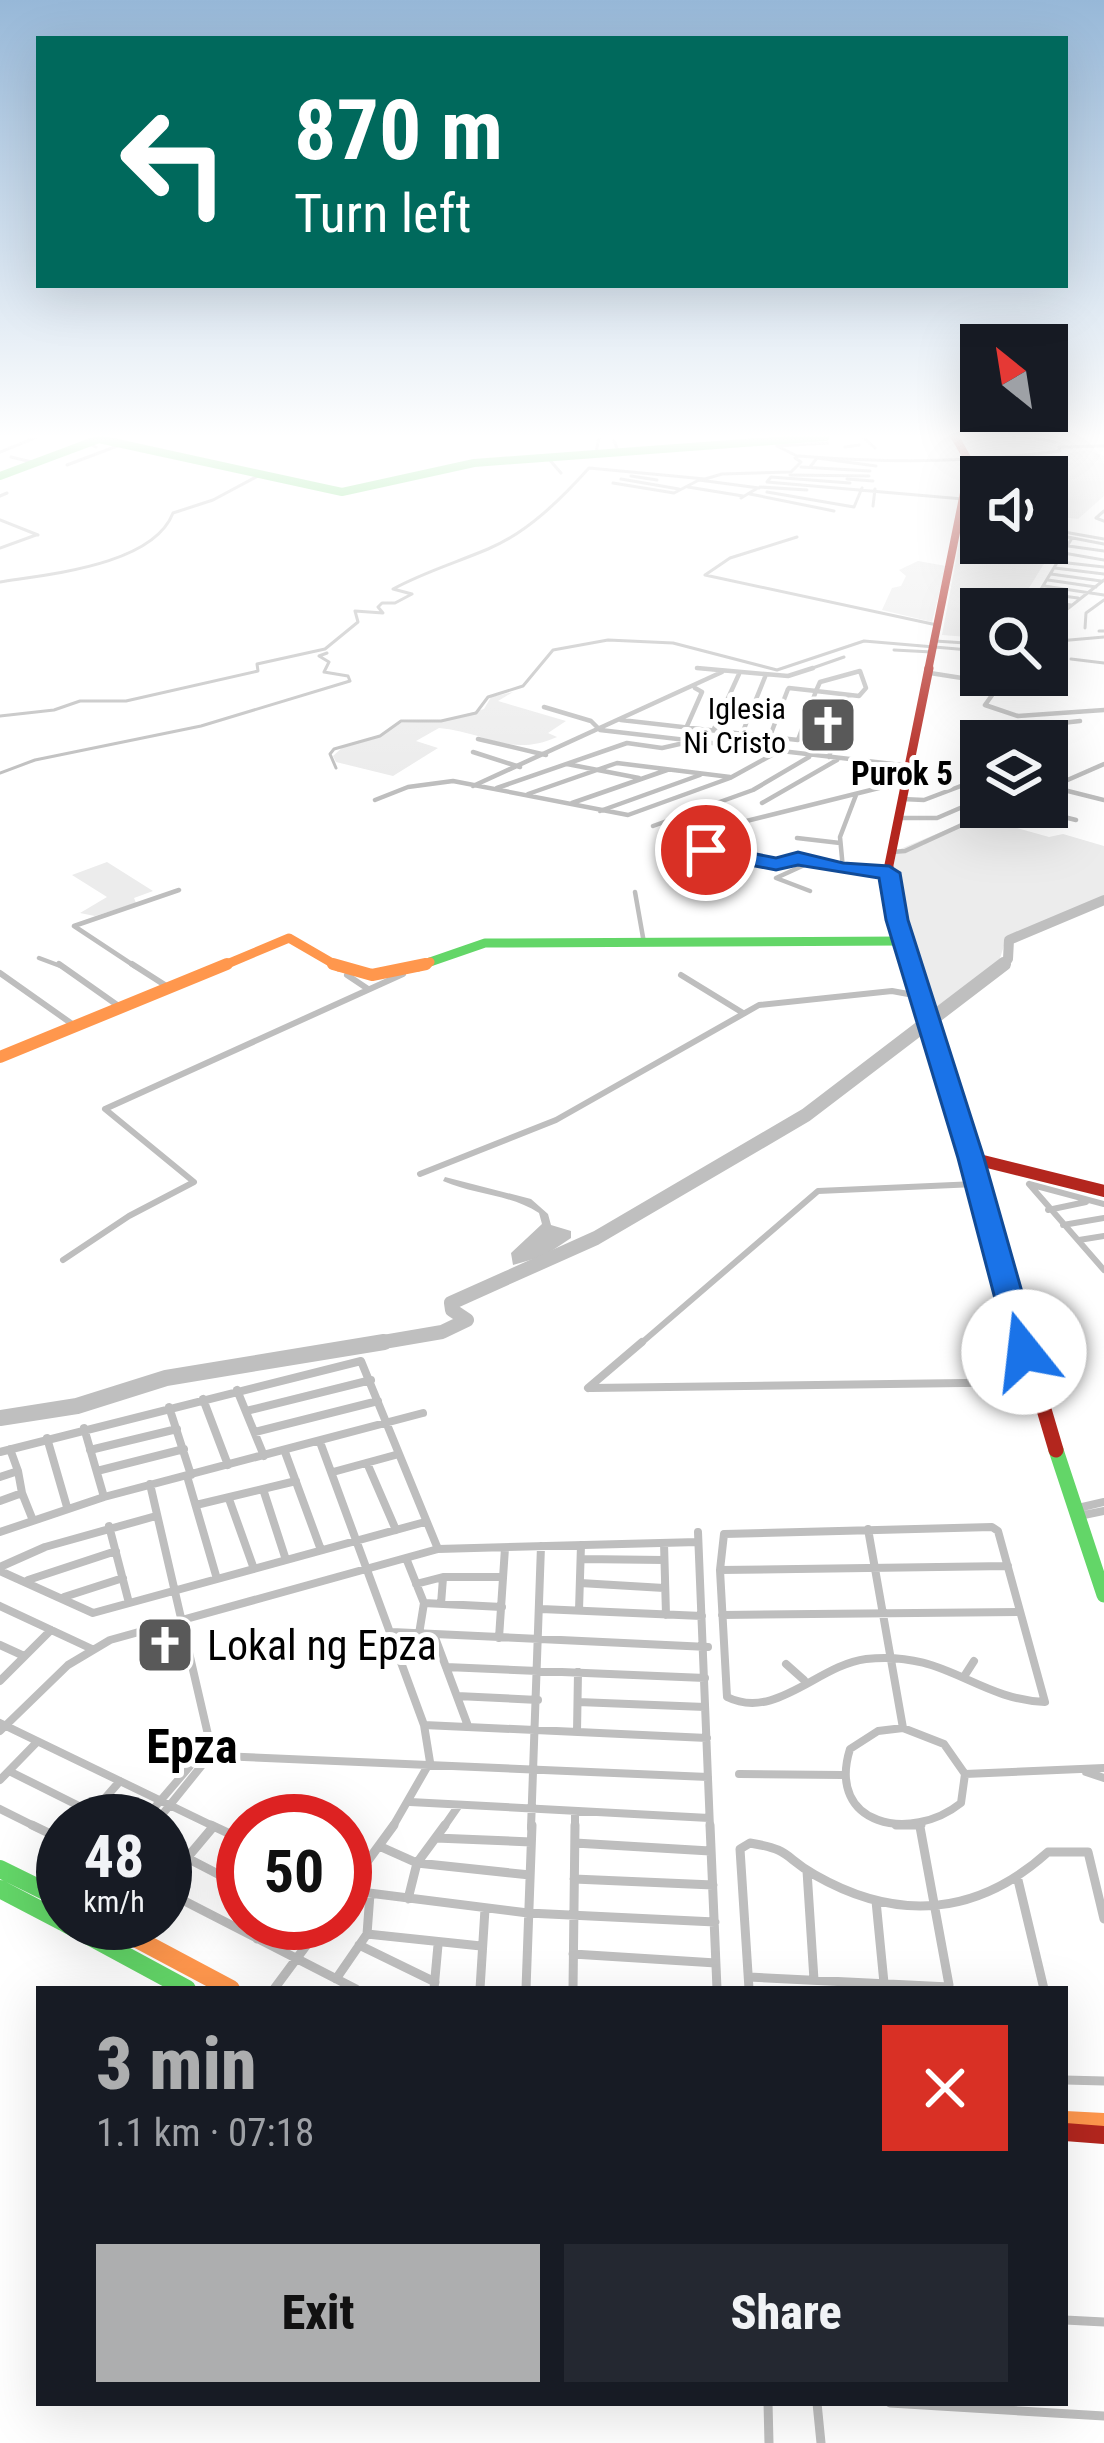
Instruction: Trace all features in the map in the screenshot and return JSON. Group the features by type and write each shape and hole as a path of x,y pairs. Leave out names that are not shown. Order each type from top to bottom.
{"street":[{"path":"0,582 82,568 127,551"},
{"path":"745,551 705,575 937,625"},
{"path":"955,551 889,873 903,941 1034,1382 1104,1595"},
{"path":"1068,556 1104,560"},
{"path":"1042,588 1057,564"},
{"path":"1049,577 1104,576"},
{"path":"1049,577 1104,576"},
{"path":"1068,608 1104,576"},
{"path":"1049,577 1096,587"},
{"path":"1049,577 1104,598"},
{"path":"1049,577 1082,599"},
{"path":"1085,628 1086,613 1104,598"},
{"path":"1068,611 1104,614"},
{"path":"894,650 960,646"},
{"path":"697,668 793,676 844,657"},
{"path":"1071,658 1104,664"},
{"path":"621,720 798,740 816,690 826,679 862,671 865,694 847,695 816,690 789,688"},
{"path":"473,786 722,672"},
{"path":"930,673 960,678"},
{"path":"714,730 739,674"},
{"path":"770,736 793,676"},
{"path":"737,746 765,677"},
{"path":"687,727 703,691 695,688"},
{"path":"829,757 847,695"},
{"path":"991,696 985,705 1018,716 1104,710"},
{"path":"544,707 591,721 600,730 910,766"},
{"path":"1068,723 1080,722"},
{"path":"478,739 545,755"},
{"path":"494,790 629,742 646,749 672,749 688,741"},
{"path":"375,800 446,781 625,815 732,777 779,751"},
{"path":"473,752 520,767"},
{"path":"653,826 753,790 812,755"},
{"path":"762,803 841,758"},
{"path":"524,796 617,763 732,777"},
{"path":"567,764 641,778"},
{"path":"1068,780 1104,764"},
{"path":"569,805 670,769"},
{"path":"600,811 703,773"},
{"path":"889,873 811,862 767,863 674,839 723,823 856,795 882,782 907,781"},
{"path":"902,799 924,800 960,787"},
{"path":"1068,792 1104,797"},
{"path":"843,869 840,843 856,795"},
{"path":"898,818 937,818 960,808"},
{"path":"1068,818 1076,820"},
{"path":"892,852 960,825"},
{"path":"797,838 840,843"},
{"path":"810,891 776,878 811,862"},
{"path":"168,987 74,926 179,890"},
{"path":"635,892 644,944"},
{"path":"0,1057 289,938 368,989"},
{"path":"344,973 384,977 405,973 461,948 485,943 903,941"},
{"path":"40,958 60,964 120,1007"},
{"path":"1,975 75,1026"},
{"path":"681,975 743,1013"},
{"path":"63,1260 129,1216 194,1182 105,1109 368,989 384,977"},
{"path":"420,1174 556,1120 759,1005 892,992 920,999"},
{"path":"971,1159 1100,1195"},
{"path":"976,1184 818,1191 588,1388 1034,1382"},
{"path":"1100,1195 1029,1184 1048,1210 1099,1258 1104,1270"},
{"path":"1100,1195 1104,1204"},
{"path":"1048,1210 1100,1195"},
{"path":"1063,1225 1104,1218"},
{"path":"1079,1240 1104,1236"},
{"path":"33,1519 18,1471 5,1451 358,1360 371,1379 437,1549"},
{"path":"246,1411 371,1379"},
{"path":"237,1390 264,1456"},
{"path":"203,1399 228,1465"},
{"path":"255,1432 378,1401"},
{"path":"169,1407 217,1579"},
{"path":"0,1532 68,1507 388,1426 423,1413"},
{"path":"84,1428 104,1497"},
{"path":"90,1450 177,1429"},
{"path":"47,1438 68,1507"},
{"path":"320,1442 424,1725 430,1762 410,1802 372,1855"},
{"path":"97,1471 184,1449"},
{"path":"285,1451 321,1550"},
{"path":"332,1472 399,1454"},
{"path":"367,1463 395,1530"},
{"path":"0,1477 18,1471"},
{"path":"196,1505 296,1481"},
{"path":"150,1484 201,1691 208,1745 173,1794"},
{"path":"263,1489 286,1560"},
{"path":"0,1501 22,1493"},
{"path":"229,1498 254,1569"},
{"path":"1078,1512 1104,1507"},
{"path":"0,1569 109,1526 156,1516"},
{"path":"0,1569 91,1613 426,1522"},
{"path":"109,1526 129,1603"},
{"path":"992,1527 998,1531 1045,1702 1005,1699 965,1675 893,1659 855,1661 804,1680 767,1706 730,1700 721,1536 868,1529 992,1527"},
{"path":"868,1529 903,1728"},
{"path":"149,1794 2,1727 46,1683 92,1649 368,1567 437,1549 664,1543 698,1537 717,1986"},
{"path":"664,1543 666,1615"},
{"path":"579,1610 581,1545"},
{"path":"526,1986 541,1546"},
{"path":"500,1638 505,1548"},
{"path":"24,1581 116,1552"},
{"path":"405,1557 424,1603 419,1634"},
{"path":"581,1559 664,1560"},
{"path":"720,1570 1008,1566"},
{"path":"416,1584 443,1577 503,1577"},
{"path":"442,1604 443,1577"},
{"path":"61,1598 123,1579"},
{"path":"580,1583 664,1588"},
{"path":"424,1603 502,1607"},
{"path":"0,1606 92,1649"},
{"path":"541,1609 701,1616"},
{"path":"722,1615 1019,1612"},
{"path":"0,1681 51,1630"},
{"path":"392,1632 705,1647"},
{"path":"434,1635 468,1726"},
{"path":"0,1645 25,1656"},
{"path":"965,1675 974,1660"},
{"path":"786,1664 804,1680"},
{"path":"446,1667 705,1678"},
{"path":"577,1732 578,1672"},
{"path":"457,1696 538,1700"},
{"path":"578,1702 705,1707"},
{"path":"424,1725 707,1738"},
{"path":"903,1728 944,1744 964,1774 961,1803 951,1815 920,1827 878,1820 861,1809 842,1775 844,1760 862,1738 903,1728"},
{"path":"0,1780 37,1742"},
{"path":"201,1757 430,1762 708,1777"},
{"path":"964,1774 1104,1768"},
{"path":"9,1771 49,1794"},
{"path":"1086,1772 1104,1778"},
{"path":"739,1774 842,1775"},
{"path":"109,1794 120,1781"},
{"path":"410,1802 709,1818"},
{"path":"408,1899 417,1863 459,1804"},
{"path":"0,1809 36,1827"},
{"path":"573,1986 575,1811"},
{"path":"192,1814 214,1825 192,1852"},
{"path":"920,1827 938,1906 949,1986"},
{"path":"436,1838 531,1842"},
{"path":"575,1843 710,1851"},
{"path":"916,1986 814,1980 749,1983 740,1850 750,1843 782,1849 807,1871 876,1901 938,1906 964,1903 1018,1880 1048,1852 1088,1852 1104,1919"},
{"path":"379,1846 417,1863 530,1875"},
{"path":"0,1868 36,1886"},
{"path":"807,1871 814,1980"},
{"path":"574,1879 712,1885"},
{"path":"1018,1880 1043,1986"},
{"path":"0,1889 36,1907"},
{"path":"372,1894 528,1913 716,1922"},
{"path":"876,1901 884,1984"},
{"path":"480,1986 485,1908"},
{"path":"372,1935 482,1946"},
{"path":"368,1950 434,1986 438,1943"},
{"path":"117,1950 182,1986"},
{"path":"158,1950 225,1986"},
{"path":"277,1950 350,1986"},
{"path":"276,1986 303,1950"},
{"path":"336,1979 356,1950"},
{"path":"573,1954 716,1963"},
{"path":"1068,2078 1104,2081"},
{"path":"1068,2120 1104,2122"},
{"path":"1068,2132 1104,2135"},
{"path":"1068,2320 1104,2322"},
{"path":"768,2406 769,2443"},
{"path":"817,2406 820,2443"},
{"path":"939,2406 1104,2416"}],"shaded area":[{"path":"958,551 960,564 1044,564 1029,588 960,588 960,636 942,635"},
{"path":"918,561 946,566 932,622 882,610 892,588 901,586 906,576 899,570"},
{"path":"513,692 498,701 566,721 548,733 557,737 511,744 439,728 416,741 438,748 393,776 336,762 333,756 344,746 380,737 397,723 442,721 484,709 491,697"},
{"path":"960,824 960,828 1017,828 1049,837 1063,834 1104,846 1104,896 1042,928 1007,936 997,968 927,1013 895,904 893,852"},
{"path":"107,862 153,891 134,898 136,903 95,916 80,913 107,897 72,875"},
{"path":"445,1177 531,1199 548,1214 551,1225 571,1231 571,1238 544,1256 513,1265 511,1253 542,1224 539,1213 443,1181"}],"waterway":[{"path":"0,716 54,710 80,701 126,701 258,671 257,664 325,649 358,622 355,611 383,613 378,607 382,603 395,603 412,594 393,589 483,551"},
{"path":"1068,640 1104,637"},
{"path":"336,768 330,754 334,749 380,736 401,721 441,721 476,713 488,697 523,686 553,650 608,640 673,643 777,670 864,641 960,649"},
{"path":"0,773 35,760 201,726 350,681 348,676 324,672 329,662 319,656 327,653"},
{"path":"1003,965 1009,940 1104,900"},
{"path":"371,1344 442,1332 467,1320 452,1310 451,1303 596,1238 806,1115 1003,965"},
{"path":"371,1344 384,1342"},
{"path":"0,1418 77,1406 166,1378 371,1344"},
{"path":"366,1345 371,1344"}],"traffic: fast":[{"path":"430,962 485,943 903,941"},
{"path":"1056,1450 1104,1595"},
{"path":"0,1869 36,1887"},
{"path":"0,1889 36,1908"},
{"path":"115,1950 181,1986"}],"traffic: slow":[{"path":"0,1057 289,938 340,967 372,975 430,962"},
{"path":"158,1950 225,1986"},
{"path":"1068,2120 1104,2122"}],"traffic: jam":[{"path":"952,551 889,865 890,889 1056,1450"},
{"path":"971,1158 1104,1191"},
{"path":"1068,2132 1104,2135"}],"place":[{"name":"Iglesia Ni Cristo","path":"828,725"},
{"name":"Lokal ng Epza","path":"165,1645"}],"district":[{"name":"Purok 5","path":"902,773"},
{"name":"Epza","path":"192,1746"}],"route":[{"path":"706,850 776,864 798,859 889,873 897,920 971,1158 1024,1352"}]}
